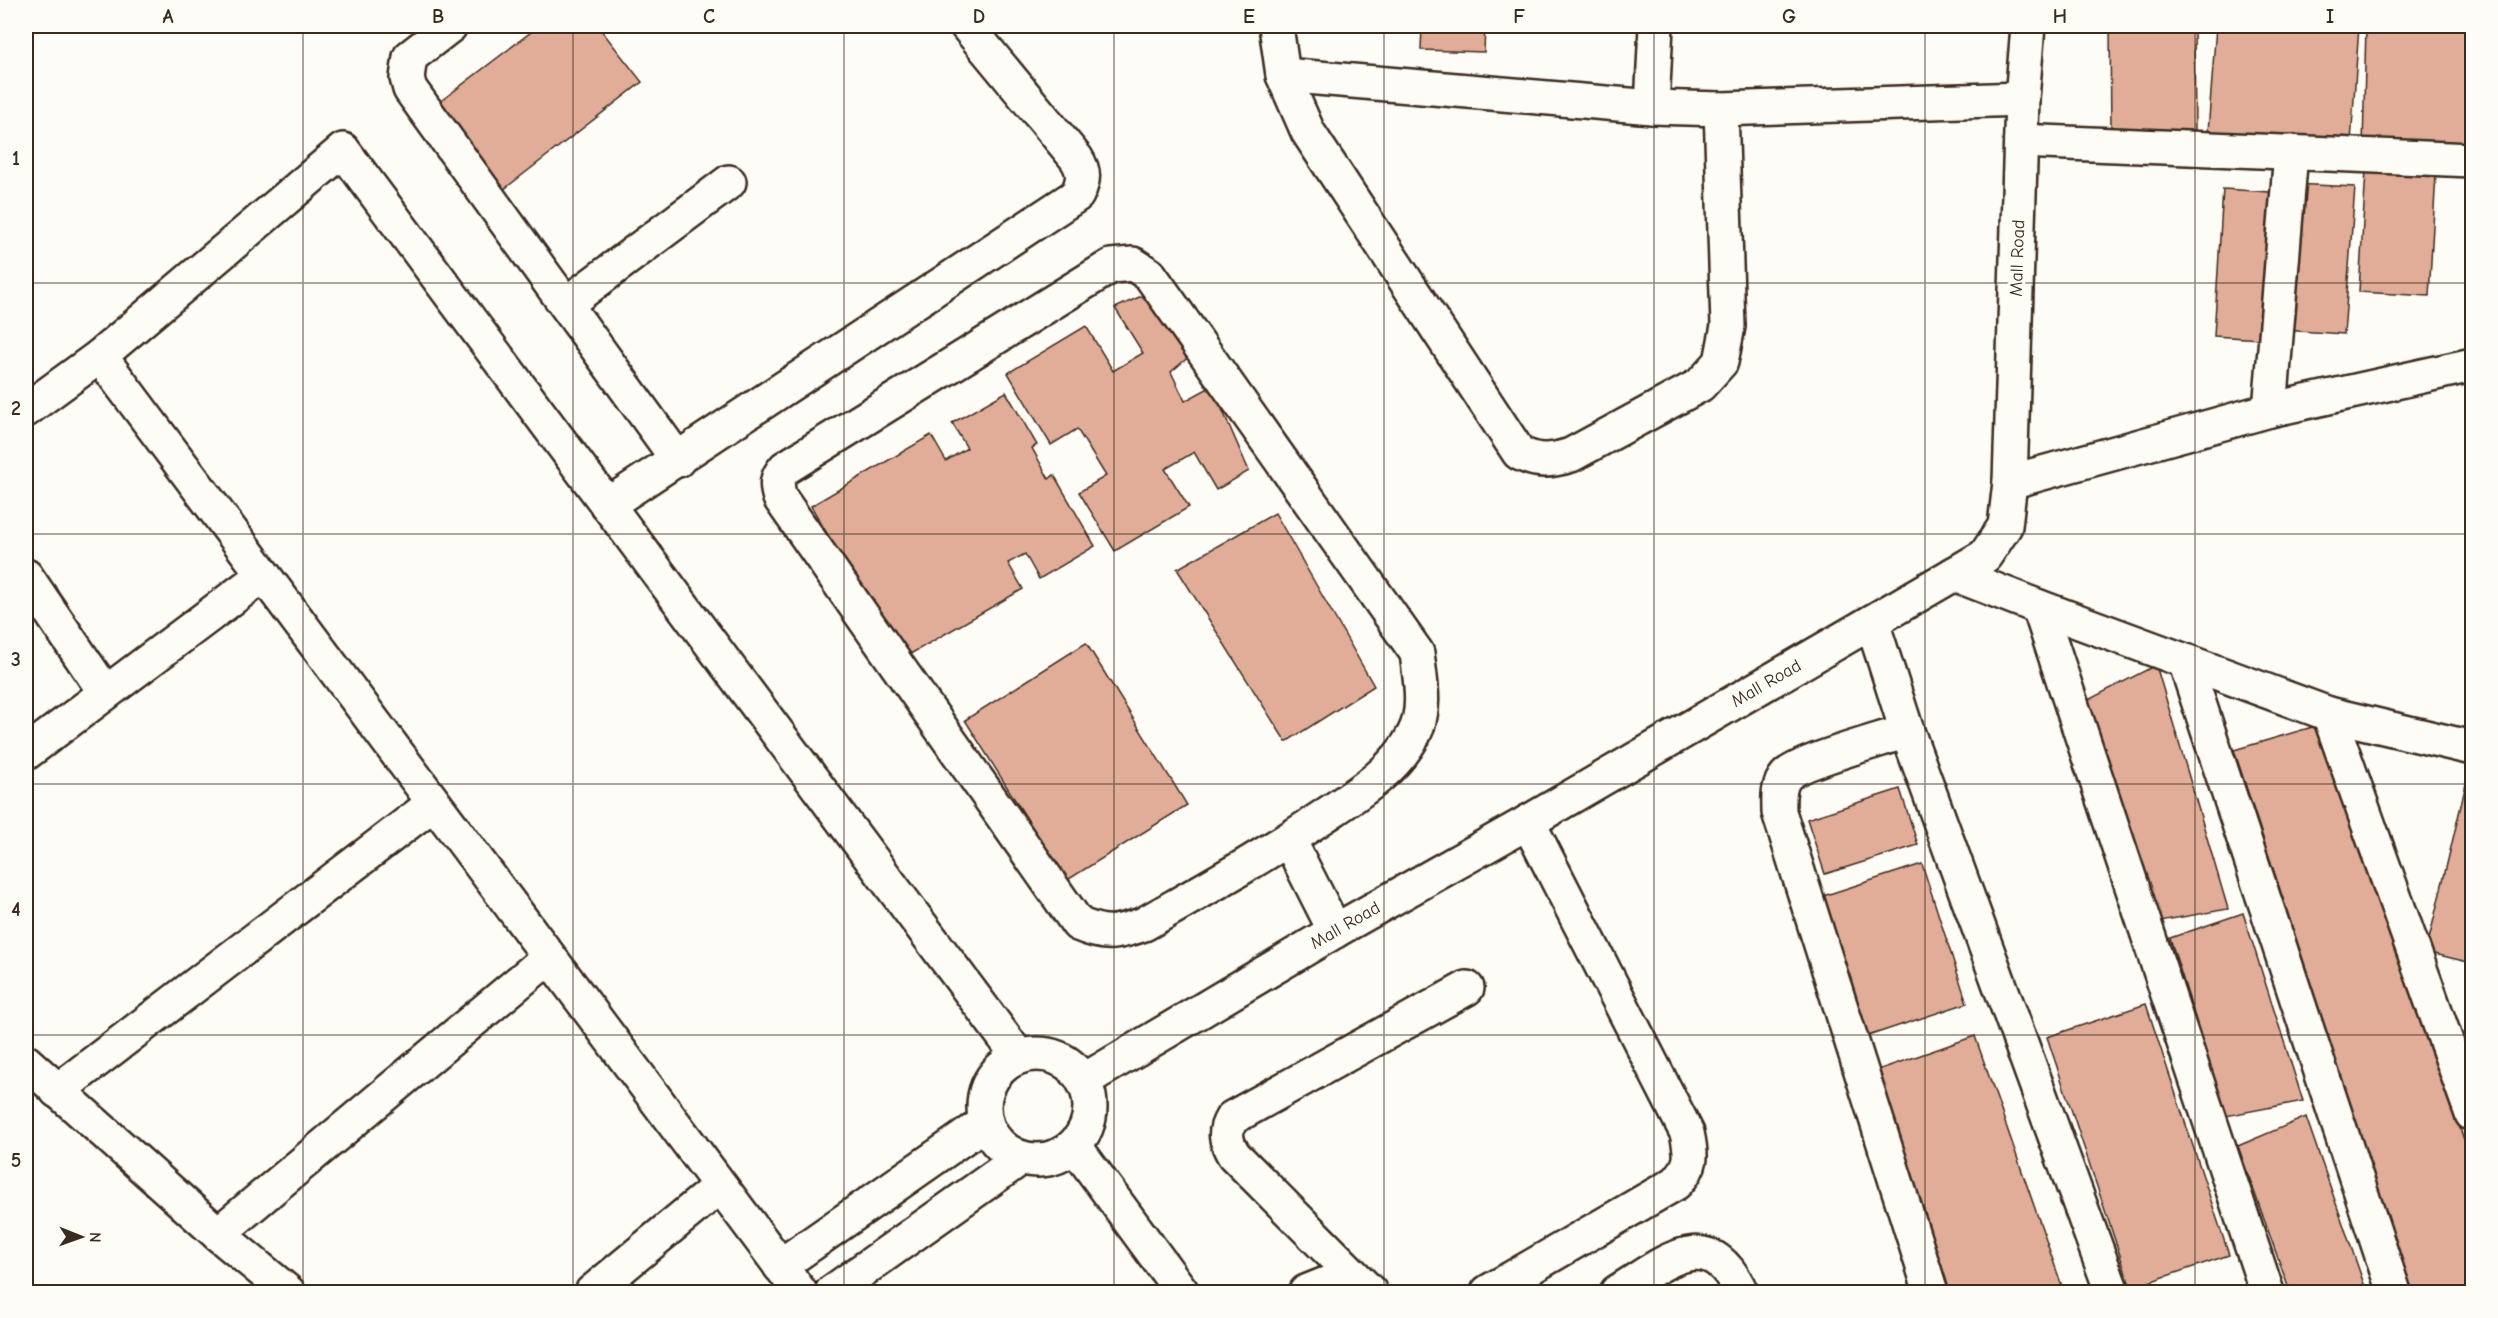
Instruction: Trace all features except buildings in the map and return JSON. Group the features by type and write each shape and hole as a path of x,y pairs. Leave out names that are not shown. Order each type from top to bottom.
{"street":[{"path":"450,26 410,57 407,78 410,89 678,460"},
{"path":"607,505 1077,195 1083,182 1083,169 967,26"},
{"path":"1276,26 1283,75 1315,142 1519,453 1535,461 1551,461 1571,455 1700,385 1721,363 1728,326 1721,109"},
{"path":"1652,107 1656,26"},
{"name":"Mall Road","path":"1083,1081 1335,931 1528,822 1985,556 2005,526 2010,482 2022,99 2028,26"},
{"path":"1283,75 1652,107 1721,109 2022,99"},
{"path":"2021,141 2472,160"},
{"path":"26,410 100,356 343,150 1019,1057"},
{"path":"2270,410 2291,152"},
{"path":"566,304 729,182"},
{"path":"1133,264 1150,275 1416,653 1423,696 1415,732 1395,761 1360,792 1289,840 1144,924 1123,932 1099,933 1078,924 780,498 777,487 778,476 785,468 1111,266 1133,264"},
{"path":"100,356 800,1293"},
{"path":"2010,482 2270,410 2472,365"},
{"path":"1954,574 2039,608 2329,714 2472,748"},
{"path":"26,753 263,575"},
{"path":"26,576 105,692"},
{"path":"2039,608 2266,1293"},
{"path":"1872,622 1907,731 2112,1293"},
{"path":"2185,661 2394,1293"},
{"path":"2329,714 2472,1114"},
{"path":"1907,731 1802,766 1785,776 1778,792 1779,812 1931,1293"},
{"path":"57,1091 434,803"},
{"path":"1488,1293 1676,1183 1688,1169 1691,1151 1687,1133 1528,822"},
{"path":"1289,840 1335,931"},
{"path":"218,1234 549,957"},
{"path":"1360,1283 1234,1155 1227,1143 1226,1128 1232,1118 1467,988"},
{"path":"1034,1054 1048,1055 1062,1060 1074,1069 1083,1081 1089,1097 1090,1115 1084,1131 1074,1145 1063,1154 1035,1160 1021,1158 1006,1150 994,1138 986,1122 985,1100 988,1086 996,1074 1019,1057 1034,1054"},
{"path":"26,1062 218,1234 288,1293"},
{"path":"780,1266 986,1122"},
{"path":"1074,1145 1182,1293"},
{"path":"832,1293 1021,1158"},
{"path":"592,1293 720,1186"},
{"path":"1617,1293 1676,1257 1694,1253 1716,1258 1732,1272 1741,1293"},
{"path":"1306,1293 1360,1283"}]}
